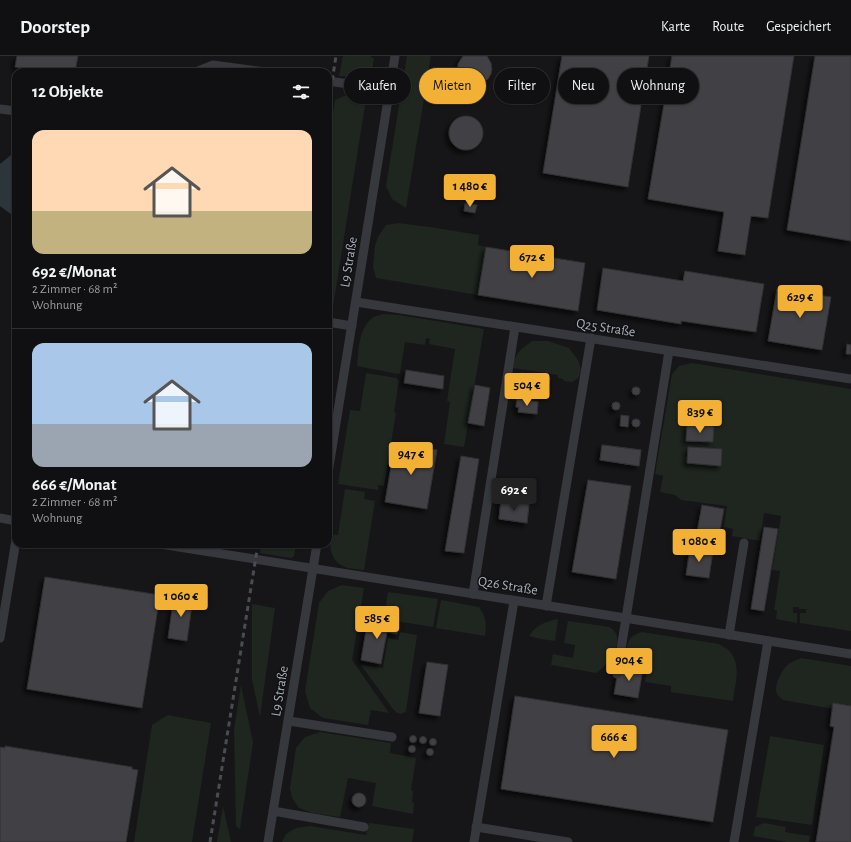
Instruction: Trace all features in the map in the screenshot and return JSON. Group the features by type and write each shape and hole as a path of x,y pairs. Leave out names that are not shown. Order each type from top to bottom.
{"lane":[{"name":"L9 Straße","path":"393,68 395,56"},
{"path":"206,68 213,65 235,68"},
{"path":"332,82 344,83"},
{"name":"L9 Straße","path":"332,448 388,104"},
{"path":"0,109 12,110"},
{"name":"Q25 Straße","path":"356,302 851,379"},
{"path":"332,323 352,326"},
{"path":"473,594 515,326"},
{"path":"546,606 591,338"},
{"path":"617,674 669,351"},
{"path":"0,518 12,520"},
{"path":"729,635 744,543"},
{"path":"0,638 15,548"},
{"name":"Q26 Straße","path":"184,548 851,654"},
{"name":"L9 Straße","path":"268,842 316,548"},
{"path":"474,842 514,601"},
{"path":"734,842 768,641"},
{"path":"289,721 392,737"},
{"path":"273,811 364,827"},
{"path":"476,827 568,842"}],"shaded area":[{"path":"343,56 370,56 374,59 372,68 344,68 344,76 339,76"},
{"path":"407,56 431,56 429,68 419,68 419,104 423,104 406,208 392,199 386,186 399,104 411,104 411,68 405,68"},
{"path":"344,96 344,104 365,104 332,307 332,119 335,100"},
{"path":"11,155 12,215 0,206 0,164"},
{"path":"398,223 479,235 478,245 486,247 478,295 376,278 373,267 375,246 378,237 386,225"},
{"path":"383,314 399,315 484,329 464,447 444,444 450,402 447,401 455,349 429,344 430,339 426,338 425,345 405,342 400,373 398,374 357,366 360,339 365,327 374,317"},
{"path":"532,341 548,341 569,348 578,360 581,370 579,377 572,382 564,381 563,379 558,378 558,375 513,368 515,359 519,352"},
{"path":"692,363 851,389 851,631 800,623 800,613 806,613 806,609 799,609 799,607 793,607 793,613 797,613 797,623 776,619 777,610 774,610 780,571 772,570 781,516 764,513 760,541 732,536 733,529 724,527 727,506 681,500 675,495 660,492 663,476 655,474 672,374 679,366"},
{"path":"366,373 397,378 397,380 399,380 394,412 396,413 384,486 378,485 378,490 338,484 350,410 360,411"},
{"path":"345,489 365,492 364,499 375,501 364,570 340,565 334,558 331,548 332,534 338,535"},
{"path":"261,548 295,548 294,556 291,558 260,553"},
{"path":"342,585 364,588 352,660 389,713 371,710 368,725 323,718 310,708 305,691 319,603 328,591"},
{"path":"388,592 438,599 433,627 384,619"},
{"path":"441,600 479,607 485,621 485,636 436,628"},
{"path":"252,604 275,608 260,717 252,680"},
{"path":"558,619 555,641 529,636 542,624"},
{"path":"568,621 609,627 615,632 617,644 611,658 596,673 551,665 553,654 573,658 575,645 564,643"},
{"path":"400,632 417,635 406,711 402,714 397,713 393,709 361,665 383,668 388,638 398,640"},
{"path":"642,632 719,644 726,648 735,660 737,674 733,701 671,692 671,686 645,682 647,666 644,665 646,656 626,653 630,639 634,635"},
{"path":"801,658 851,666 851,706 833,709 783,700 776,691 776,686 782,672 787,665"},
{"path":"241,685 253,743 240,829 236,826 234,729"},
{"path":"168,715 211,723 192,842 134,842 152,725"},
{"path":"320,732 391,743 390,753 416,758 411,790 413,791 412,802 414,803 413,814 372,806 376,783 348,778 340,817 312,813 299,808 292,798 290,788 296,748 305,737"},
{"path":"770,736 824,745 812,825 756,817"},
{"path":"223,806 231,842 217,842"},
{"path":"369,823 414,829 412,842 282,842 286,834 296,828 310,826 366,835"},
{"path":"764,823 786,827 785,832 810,836 809,842 787,842 753,836 755,827"}],"building":[{"path":"17,56 78,56 76,68 15,67"},
{"path":"463,56 487,56 491,63 491,74 486,80 486,68 458,68 458,64"},
{"path":"562,56 649,56 647,68 617,68 617,104 641,104 628,187 543,173 558,81 558,104 609,104 609,68 560,68"},
{"path":"672,56 794,56 768,218 751,216 745,255 718,251 724,212 648,199 664,104 699,104 699,68 670,68"},
{"path":"815,56 851,56 851,241 787,230"},
{"path":"466,116 472,117 478,121 482,127 482,139 478,145 472,149 466,150 460,149 454,145 450,139 449,133 450,127 454,121 460,117"},
{"path":"465,203 477,205 475,213 464,211"},
{"path":"486,247 585,263 578,311 478,295"},
{"path":"603,268 683,281 685,271 764,284 756,332 681,321 681,324 597,310"},
{"path":"777,289 831,297 822,350 768,341"},
{"path":"847,344 851,345 851,354 846,354"},
{"path":"406,370 444,376 443,389 404,383"},
{"path":"521,373 550,378 547,396 518,392"},
{"path":"521,373 550,378 547,396 518,392"},
{"path":"475,385 490,388 484,426 468,423"},
{"path":"636,387 639,388 639,394 636,395 633,394 632,391 633,388"},
{"path":"636,387 639,388 639,394 636,395 633,394 632,391 633,388"},
{"path":"517,399 538,402 537,414 518,412 519,407 516,407"},
{"path":"517,399 538,402 537,414 518,412 519,407 516,407"},
{"path":"616,402 619,403 619,409 616,410 613,409 612,406 613,403"},
{"path":"616,402 619,403 619,409 616,410 613,409 612,406 613,403"},
{"path":"621,415 629,416 628,427 620,426"},
{"path":"636,419 639,420 639,426 636,427 633,426 632,423 633,420"},
{"path":"636,419 639,420 639,426 636,427 633,426 632,423 633,420"},
{"path":"687,425 714,426 713,442 686,441"},
{"path":"395,443 437,450 427,509 385,502"},
{"path":"602,445 641,450 639,466 600,460"},
{"path":"602,445 641,450 639,466 600,460"},
{"path":"688,447 722,449 721,466 687,463"},
{"path":"461,456 479,459 464,553 445,551"},
{"path":"588,480 631,486 616,579 572,572"},
{"path":"501,500 529,504 527,523 499,519"},
{"path":"501,500 529,504 527,523 499,519"},
{"path":"702,505 724,509 719,536 697,532"},
{"path":"764,527 778,529 764,611 751,609"},
{"path":"690,547 713,551 709,578 686,575"},
{"path":"45,577 160,595 142,708 27,689"},
{"path":"174,596 193,598 187,641 168,638"},
{"path":"368,618 398,624 397,634 387,632 381,664 361,660"},
{"path":"427,662 448,665 440,716 419,713"},
{"path":"619,666 643,669 638,698 614,694"},
{"path":"515,696 728,730 713,822 501,789"},
{"path":"833,703 851,706 851,842 816,842 834,727 830,726"},
{"path":"413,736 416,739 413,742 410,739"},
{"path":"423,737 426,740 423,743 420,740"},
{"path":"433,739 436,742 433,745 430,742"},
{"path":"5,746 132,767 132,769 138,770 126,842 0,842 0,747 5,748"},
{"path":"412,746 415,749 412,752 409,749"},
{"path":"430,749 433,752 430,755 427,752"},
{"path":"359,793 364,795 366,800 364,805 359,807 354,805 352,800 354,795"}],"railway":[{"path":"332,82 336,56"},
{"path":"210,842 257,548"}]}
